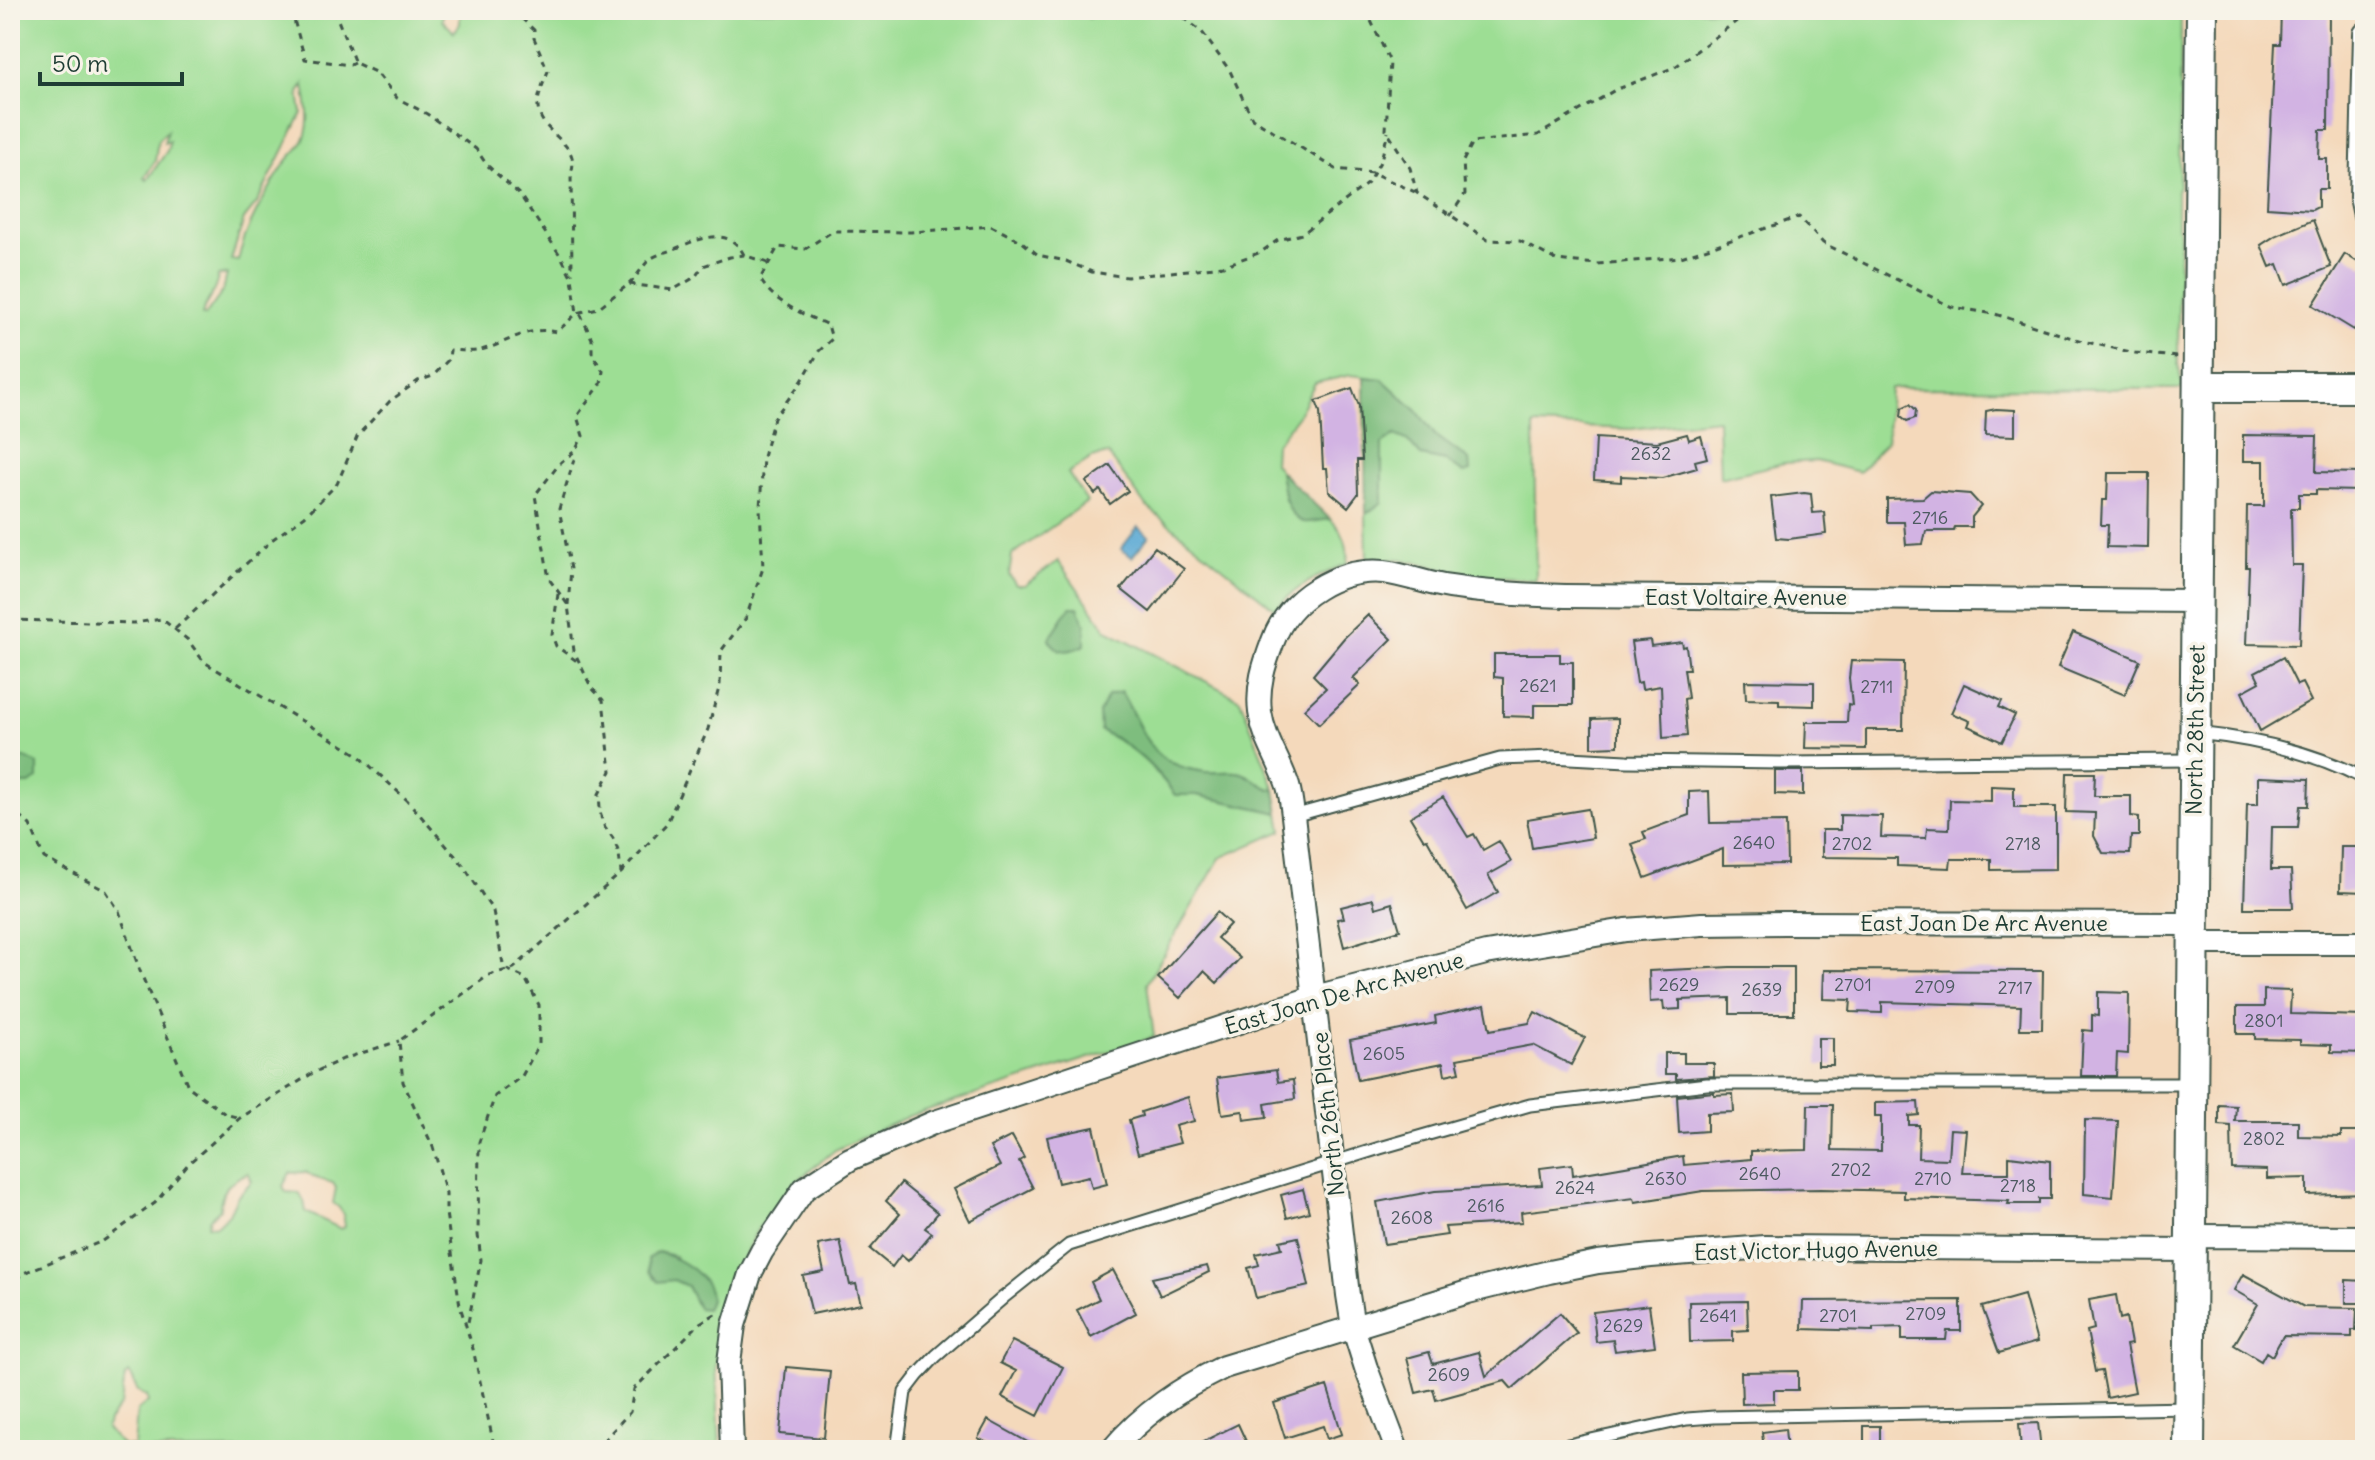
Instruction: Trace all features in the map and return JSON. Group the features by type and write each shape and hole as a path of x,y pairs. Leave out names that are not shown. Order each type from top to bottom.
{"street":[{"name":"North 28th Street","path":"2189,1450 2202,10"},
{"path":"2365,34 2361,197 2365,215"},
{"path":"2200,387 2365,387"},
{"name":"East Voltaire Avenue","path":"1304,598 1333,579 1358,573 1384,572 1447,587 1506,594 2197,601"},
{"name":"North 26th Place","path":"1304,598 1277,631 1261,675 1261,714 1266,734 1289,787 1353,1327 1397,1450"},
{"name":"East Joan De Arc Avenue","path":"732,1450 729,1362 734,1325 750,1274 804,1189 850,1159 935,1122 1315,997 1486,953 1626,930 1702,924 1783,923 2193,934 2365,943"},
{"name":"East Victor Hugo Avenue","path":"1112,1450 1159,1404 1224,1367 1468,1292 1598,1262 1711,1249 1765,1247 2192,1243 2365,1237"}],"lane":[{"path":"1293,816 1500,759 1551,757 1781,763 2195,746 2233,737 2333,762 2365,779"},
{"path":"897,1450 905,1392 918,1375 1004,1297 1069,1245 1380,1148 1530,1105 1707,1084 2192,1084"},
{"path":"1545,1450 1687,1419 1714,1417 2190,1408"}],"path":[{"path":"274,10 294,20 305,59 355,63 377,73 397,98 427,114 476,149 487,165 520,195 572,278"},
{"path":"334,10 355,63"},
{"path":"513,10 534,30 534,38 548,71 537,105 541,118 570,150 575,163 571,173 572,278 577,313 581,315 592,339 592,354 603,371 601,384 577,416 583,436 576,449 559,509 571,569 568,605 574,651 591,687 603,700 611,771 599,794 600,808 602,823 619,853 621,873"},
{"path":"1174,10 1202,32 1230,71 1252,118 1336,169 1373,173 1417,193 1488,240 1520,241 1556,260 1597,264 1681,257 1799,217 1823,243 1952,307 1995,314 2082,341 2135,353 2200,357"},
{"path":"10,1351 15,1313 14,1284 21,1274 103,1241 155,1203 188,1164 240,1118 323,1068 399,1041 489,975 514,968 621,873 667,823 708,729 720,684 721,651 746,618 763,568 760,508 763,457 774,418 802,381 819,351 832,339 828,325 798,312 768,293 760,279 778,247 805,249 833,231 911,232 991,226 1021,241 1038,255 1066,261 1092,272 1127,277 1223,266 1261,252 1278,240 1302,234 1368,183 1381,160 1388,132 1390,62 1366,10"},
{"path":"1450,216 1465,194 1463,161 1473,142 1538,135 1615,90 1675,67 1742,17 1760,10"},
{"path":"1388,132 1410,168 1417,193"},
{"path":"175,629 273,539 305,516 337,484 358,435 390,401 418,381 433,376 449,359 450,350 477,351 524,332 557,332 577,313 598,308 629,284 650,259 705,236 728,238 744,255"},
{"path":"629,284 673,290 695,277 703,266 744,255 769,263"},
{"path":"568,605 549,579 535,495 561,462 576,449"},
{"path":"558,593 552,635 556,646 581,664"},
{"path":"10,620 134,623 162,619 188,640 204,662 357,754 407,800 463,865 493,911 503,964 525,978 539,1005 539,1044 522,1076 495,1096 479,1142 478,1235 481,1260 467,1328"},
{"path":"10,808 30,825 44,858 106,891 119,911 155,1010 188,1086 225,1114 240,1118"},
{"path":"399,1041 403,1082 433,1147 446,1193 452,1258 495,1450"},
{"path":"595,1450 630,1412 634,1389 700,1323 742,1298"}],"green space":[{"path":"10,10 444,10 442,20 454,32 460,24 460,10 1093,10 1088,19 1099,10 2181,10 2177,227 2178,364 2183,389 1890,388 1887,440 1859,472 1816,461 1784,463 1720,478 1718,419 1631,429 1534,425 1536,580 1479,576 1400,559 1367,561 1366,514 1382,502 1382,444 1395,435 1407,440 1421,456 1446,461 1464,473 1469,460 1435,435 1417,411 1382,379 1351,375 1315,383 1298,415 1275,445 1274,463 1280,471 1285,500 1306,522 1330,519 1339,529 1346,544 1347,564 1308,582 1275,609 1145,505 1108,454 1092,458 1068,473 1087,502 1012,555 1009,575 1016,585 1025,585 1058,561 1107,630 1240,699 1275,790 1242,773 1206,772 1171,763 1151,746 1121,692 1100,730 1142,758 1175,795 1197,795 1279,813 1282,831 1220,858 1147,983 1154,1037 909,1116 835,1150 796,1182 757,1230 732,1282 719,1329 716,1366 720,1450 10,1450 10,784 29,784 25,758 10,758","holes":["304,84 308,115 304,139 263,200 245,236 238,261 231,260 244,219 257,203 302,113 299,93","167,131 164,143 170,141 167,151 147,180 144,178 155,161 158,140","227,274 223,291 205,316 202,315 218,276","305,1172 333,1183 336,1188 333,1203 342,1213 345,1227 341,1229 306,1212 299,1193 286,1192 283,1186 290,1173","248,1173 252,1181 237,1197 229,1214 216,1226 208,1225 210,1218 220,1209 227,1186","658,1252 675,1256 698,1308 687,1286 674,1280 649,1258","129,1373 136,1388 147,1396 148,1402 137,1411 134,1447 123,1446 106,1429 108,1421 121,1404 125,1376"]},
{"path":"1364,377 1382,379 1417,411 1435,435 1469,460 1470,471 1464,473 1446,461 1421,456 1407,440 1395,435 1382,444 1382,502 1366,514"},
{"path":"1280,471 1330,519 1304,522 1298,519 1286,501"},
{"path":"1070,607 1078,607 1085,625 1085,645 1065,651 1056,648 1049,639"},
{"path":"1121,692 1144,735 1160,755 1186,768 1247,775 1275,790 1279,813 1197,795 1175,795 1142,758 1100,730 1099,713 1107,696"},
{"path":"10,758 25,758 38,764 38,779 29,784 10,784"},
{"path":"657,1252 676,1259 704,1280 710,1299 706,1309 698,1308 687,1286 674,1280 658,1282 649,1271 648,1259"}],"water":[{"path":"1138,527 1149,536 1132,557 1121,549"}],"building":[{"path":"2281,10 2329,10 2328,130 2320,130 2319,159 2327,159 2327,189 2318,189 2318,207 2312,210 2267,207 2275,44 2280,44"},
{"path":"2313,220 2331,267 2286,285 2278,264 2270,267 2261,245"},
{"path":"2345,254 2365,267 2365,313 2354,330 2313,305"},
{"path":"1352,388 1359,406 1362,460 1357,460 1358,494 1348,507 1329,491 1327,468 1323,468 1320,412 1316,401"},
{"path":"1910,404 1916,410 1915,418 1907,421 1901,416 1902,408"},
{"path":"2015,410 2015,436 1985,435 1986,411"},
{"path":"1687,434 1689,440 1701,436 1707,458 1695,461 1697,468 1662,478 1621,476 1621,482 1594,480 1596,438 1657,442"},
{"path":"2243,435 2317,436 2316,472 2361,473 2361,491 2316,490 2316,494 2299,494 2299,508 2291,508 2292,565 2302,565 2299,645 2246,644 2249,567 2246,567 2247,506 2264,506 2264,461 2243,461"},
{"path":"1110,465 1128,491 1110,504 1100,490 1095,494 1086,482"},
{"path":"2108,473 2149,473 2148,548 2107,547 2108,525 2101,525 2102,500 2107,500"},
{"path":"1931,491 1970,494 1981,506 1972,517 1972,527 1955,527 1954,531 1926,531 1923,544 1906,545 1904,522 1887,522 1887,499 1923,498"},
{"path":"1811,494 1813,513 1824,512 1826,534 1776,538 1771,497"},
{"path":"1155,547 1184,569 1150,612 1121,589"},
{"path":"1368,615 1392,639 1353,678 1360,685 1319,724 1304,709 1326,688 1313,675"},
{"path":"2073,632 2140,660 2125,695 2058,667"},
{"path":"1650,640 1651,646 1682,642 1683,647 1686,646 1689,669 1684,669 1688,698 1684,699 1687,736 1663,738 1661,686 1642,689 1641,682 1637,683 1631,642"},
{"path":"1494,654 1560,654 1560,662 1573,662 1573,705 1534,705 1534,717 1503,716 1503,678 1494,677"},
{"path":"2283,657 2297,685 2302,683 2311,701 2260,731 2242,692 2260,682 2255,672"},
{"path":"1851,661 1904,662 1903,730 1866,730 1866,749 1805,748 1806,722 1847,722 1848,704 1852,705"},
{"path":"1745,681 1814,682 1814,706 1779,705 1779,700 1746,699"},
{"path":"1964,684 2002,701 1999,707 2015,715 2002,742 1968,726 1970,721 1951,713"},
{"path":"1618,718 1618,746 1592,747 1592,719"},
{"path":"1775,771 1803,771 1803,795 1775,794"},
{"path":"2067,773 2095,773 2094,796 2131,796 2131,816 2139,817 2139,836 2131,836 2130,854 2103,853 2094,836 2095,813 2066,812"},
{"path":"2258,777 2309,779 2308,806 2300,806 2298,827 2272,827 2271,870 2291,870 2293,908 2244,908 2247,804 2258,804"},
{"path":"1991,786 2014,787 2014,807 2056,807 2056,869 1991,870 1991,859 1951,859 1950,868 1897,866 1897,858 1822,857 1822,830 1840,830 1840,815 1882,816 1881,837 1926,838 1927,828 1949,829 1950,800 1991,801"},
{"path":"1709,791 1710,823 1786,822 1787,864 1723,865 1723,849 1645,878 1632,844 1646,839 1643,832 1689,815 1689,792"},
{"path":"1443,797 1468,837 1474,834 1483,850 1499,841 1511,862 1488,875 1498,892 1467,910 1427,839 1424,840 1410,817"},
{"path":"1588,809 1593,838 1532,848 1527,819"},
{"path":"2341,847 2365,847 2365,892 2340,891"},
{"path":"1373,899 1375,908 1392,903 1400,930 1344,947 1337,919 1344,918 1341,907"},
{"path":"1217,912 1230,924 1217,938 1240,958 1217,983 1204,971 1180,998 1158,978"},
{"path":"1794,967 1794,1014 1730,1014 1730,998 1680,1000 1680,1009 1664,1010 1663,1001 1650,1002 1649,971"},
{"path":"1824,970 2043,971 2042,1029 2020,1029 2021,1006 1882,1002 1882,1013 1850,1012 1851,1000 1823,999"},
{"path":"2264,990 2291,991 2290,1014 2365,1016 2365,1053 2331,1052 2331,1045 2300,1044 2300,1040 2255,1039 2255,1034 2237,1034 2237,1007 2264,1007"},
{"path":"2098,992 2129,993 2128,1054 2117,1053 2116,1076 2081,1076 2083,1030 2092,1031 2092,1015 2098,1016"},
{"path":"1485,1005 1490,1030 1529,1023 1535,1012 1585,1038 1571,1065 1533,1045 1457,1059 1460,1072 1445,1075 1443,1063 1358,1080 1350,1040 1436,1023 1435,1016"},
{"path":"1818,1038 1833,1038 1833,1065 1818,1065"},
{"path":"1665,1053 1684,1053 1684,1063 1714,1063 1714,1076 1676,1079 1676,1074 1665,1074"},
{"path":"1276,1070 1278,1082 1293,1080 1295,1099 1265,1104 1267,1117 1244,1120 1243,1111 1222,1114 1217,1078"},
{"path":"1714,1092 1714,1095 1733,1094 1734,1112 1707,1113 1707,1131 1679,1133 1677,1096"},
{"path":"1188,1097 1194,1121 1175,1126 1180,1143 1138,1154 1129,1120 1142,1116 1141,1112"},
{"path":"1918,1102 1919,1115 1909,1116 1909,1125 1919,1125 1918,1158 1948,1159 1950,1129 1966,1130 1962,1173 2009,1173 2009,1156 2050,1161 2050,1199 2039,1199 2039,1204 2008,1204 2009,1201 1904,1198 1904,1191 1703,1191 1635,1202 1634,1198 1521,1212 1522,1222 1445,1227 1447,1235 1384,1244 1377,1202 1435,1191 1542,1185 1540,1168 1572,1164 1573,1175 1683,1156 1684,1165 1751,1159 1751,1151 1807,1150 1808,1105 1833,1105 1832,1150 1881,1151 1881,1117 1875,1117 1875,1103"},
{"path":"2219,1105 2236,1106 2235,1121 2298,1121 2298,1136 2341,1137 2341,1132 2365,1132 2364,1193 2307,1195 2307,1178 2267,1179 2267,1170 2232,1169 2231,1126 2219,1125"},
{"path":"2085,1120 2118,1121 2113,1197 2084,1194"},
{"path":"1094,1127 1107,1184 1092,1188 1089,1176 1058,1183 1047,1137"},
{"path":"1012,1136 1024,1158 1019,1161 1033,1188 970,1221 954,1189 1000,1166 990,1147"},
{"path":"901,1183 938,1213 925,1228 932,1233 908,1261 901,1255 892,1267 870,1249 900,1214 886,1201"},
{"path":"1303,1189 1309,1212 1287,1218 1281,1195"},
{"path":"1298,1237 1309,1286 1256,1298 1248,1268 1259,1265 1256,1254 1282,1248 1280,1241"},
{"path":"840,1241 850,1285 856,1284 861,1304 812,1314 803,1276 824,1272 818,1245"},
{"path":"1207,1266 1209,1272 1160,1296 1152,1278"},
{"path":"1113,1270 1136,1313 1091,1337 1077,1310 1099,1299 1091,1282"},
{"path":"2243,1274 2304,1307 2357,1308 2356,1330 2352,1330 2352,1337 2283,1336 2272,1356 2266,1352 2261,1361 2234,1345 2258,1304 2234,1290"},
{"path":"2346,1280 2365,1281 2365,1303 2346,1303"},
{"path":"2024,1295 2037,1342 1999,1353 1982,1307"},
{"path":"2116,1295 2120,1319 2126,1317 2131,1344 2126,1345 2135,1392 2107,1398 2102,1371 2095,1372 2087,1331 2094,1329 2089,1300"},
{"path":"1961,1300 1961,1331 1947,1331 1946,1340 1902,1340 1902,1327 1873,1328 1873,1331 1802,1329 1803,1301"},
{"path":"1747,1301 1748,1330 1733,1331 1733,1341 1690,1342 1689,1302"},
{"path":"1649,1305 1655,1346 1615,1351 1613,1340 1596,1342 1593,1312"},
{"path":"1560,1313 1577,1333 1512,1389 1505,1381 1436,1400 1433,1389 1416,1393 1407,1358 1429,1352 1433,1364 1479,1352 1486,1376"},
{"path":"1012,1341 1063,1367 1038,1416 1002,1397 1016,1371 1000,1363"},
{"path":"786,1367 830,1371 824,1438 780,1434"},
{"path":"1798,1371 1798,1390 1774,1390 1774,1403 1742,1404 1741,1372"},
{"path":"1327,1386 1342,1434 1327,1439 1323,1426 1285,1438 1274,1403"},
{"path":"988,1420 1042,1450 988,1450 991,1445 978,1438"},
{"path":"2038,1423 2041,1450 2021,1450 2019,1424"},
{"path":"1238,1424 1250,1450 1186,1450"},
{"path":"1864,1426 1880,1426 1880,1442 1864,1442"},
{"path":"1785,1429 1787,1449 1764,1450 1762,1432"}]}
